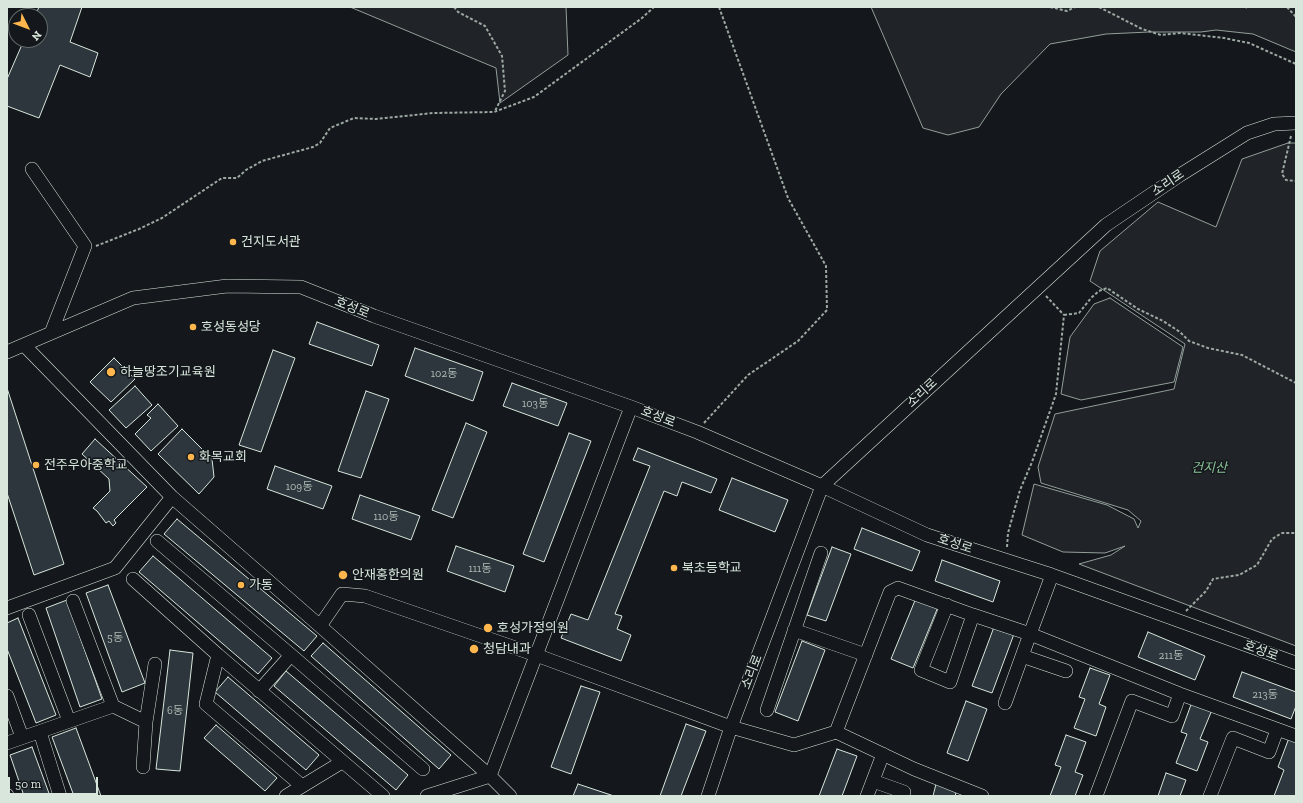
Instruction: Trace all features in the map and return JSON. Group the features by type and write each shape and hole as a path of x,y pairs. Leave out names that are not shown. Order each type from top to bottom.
{"street":[{"name":"소리로","path":"708,796 731,727 822,486 1106,225 1180,175 1247,133 1274,124 1295,123"},
{"path":"32,169 85,246 51,333"},
{"name":"호성로","path":"7,352 133,298 227,286 301,287 374,316 631,407 697,432 822,486 927,535 1052,575 1296,663"},
{"path":"24,345 172,497 490,776 510,796"},
{"path":"490,776 631,407"},
{"path":"7,608 115,568 172,497"},
{"path":"157,541 423,769"},
{"path":"767,710 821,553"},
{"path":"1005,703 1052,575"},
{"path":"132,579 218,656 383,796"},
{"path":"836,732 890,592 898,588 947,605 973,616 1030,634 1180,694 1296,736"},
{"path":"320,626 342,594 365,596 536,655 731,727 794,745 836,732 914,769 982,796"},
{"path":"73,601 113,706 146,722"},
{"path":"947,605 921,670 950,682 973,616"},
{"path":"29,615 69,721"},
{"path":"794,630 866,655"},
{"path":"259,691 291,655"},
{"path":"218,656 206,704 302,786"},
{"path":"1022,656 1066,670"},
{"path":"144,767 146,722 155,664"},
{"path":"1096,796 1132,701 1172,716 1180,694"},
{"path":"7,696 22,737"},
{"path":"7,743 113,706"},
{"path":"1210,796 1233,738 1269,752 1278,730"},
{"path":"40,732 60,796"},
{"path":"867,796 883,754"},
{"path":"286,796 342,762"},
{"path":"426,796 490,776"},
{"path":"873,781 904,792 902,796"}],"path":[{"path":"454,7 458,12 485,26 502,56 505,91 494,112"},
{"path":"81,255 95,246 139,229 162,218 222,178 237,178 246,170 262,162 312,147 320,143 330,128 354,118 376,119 433,113 494,112 534,97 642,18 654,7"},
{"path":"697,432 748,375 798,341 827,310 826,266 788,198 719,7"},
{"path":"1050,7 1067,10 1075,7"},
{"path":"1099,7 1137,26 1161,35 1180,33 1224,38 1248,44 1296,64"},
{"path":"1287,7 1296,16"},
{"path":"1295,123 1282,174 1286,180 1296,180"},
{"path":"1040,286 1046,297 1064,315"},
{"path":"1064,315 1079,313 1091,298 1099,291 1107,288 1138,309 1163,321 1180,332 1189,341 1208,348 1242,355 1296,383"},
{"path":"1007,561 1008,533 1020,490 1032,462 1056,394 1064,315"},
{"path":"1176,620 1206,591 1213,579 1239,574 1258,565 1272,539 1282,534 1296,532"}],"green space":[{"path":"350,7 566,7 568,55 500,103 496,68"},
{"path":"871,7 1296,7 1296,52 1253,34 1216,30 1201,32 1106,34 1050,44 1001,94 979,127 948,135 923,128"},
{"name":"건지산","path":"1288,143 1296,143 1296,646 1079,564 1111,555 1125,546 1105,553 1063,552 1022,535 1034,484 1107,505 1134,519 1138,528 1141,521 1128,510 1041,483 1038,467 1055,414 1174,389 1185,344 1090,281 1100,251 1158,202 1216,227 1242,159"},
{"path":"1110,298 1183,347 1174,382 1081,400 1061,394 1070,337 1094,304"}],"building":[{"path":"82,7 70,42 98,53 90,77 60,65 39,118 7,106 7,79 21,48 48,48 48,8 39,8"},
{"path":"317,322 379,345 372,366 309,344"},
{"path":"415,348 483,372 473,401 405,376"},
{"path":"273,350 295,358 261,452 239,445"},
{"path":"114,358 135,379 111,402 90,382"},
{"path":"512,383 567,403 558,426 503,406"},
{"path":"135,386 152,405 126,428 109,410"},
{"path":"7,388 64,564 34,575 7,493"},
{"path":"366,391 389,399 361,478 338,471"},
{"path":"158,404 178,426 151,451 135,434 151,418 147,415"},
{"path":"466,423 487,432 453,518 432,510"},
{"path":"182,429 212,459 214,477 199,494 158,454"},
{"path":"569,433 591,441 544,562 523,554"},
{"path":"95,439 147,487 114,520 116,523 113,526 109,521 106,523 93,508 110,491 109,479 82,454"},
{"path":"638,448 717,479 711,493 682,482 677,496 664,491 615,614 622,616 617,629 631,635 621,661 561,638 571,614 588,620 650,466 633,460"},
{"path":"275,466 332,486 323,509 267,489"},
{"path":"732,478 788,500 775,532 719,510"},
{"path":"360,495 420,516 411,540 352,519"},
{"name":"가동","path":"177,519 317,636 304,651 164,534"},
{"path":"862,528 920,551 912,571 854,549"},
{"path":"456,546 514,566 505,592 447,571"},
{"path":"832,547 851,554 826,621 807,615"},
{"path":"153,556 272,658 258,674 139,572"},
{"path":"942,560 1000,581 993,602 935,581"},
{"path":"108,585 145,683 122,692 86,593"},
{"path":"916,598 938,607 913,668 891,659"},
{"path":"67,600 102,699 80,707 46,608"},
{"path":"18,618 56,715 36,723 7,649 7,623"},
{"path":"994,627 1014,634 992,693 972,686"},
{"path":"1148,632 1205,656 1195,680 1138,657"},
{"path":"802,641 825,650 798,721 775,712"},
{"path":"323,643 451,755 439,769 311,656"},
{"path":"170,650 193,653 180,771 156,769"},
{"path":"1090,668 1110,675 1099,704 1106,707 1096,736 1074,728 1085,699 1079,697"},
{"path":"286,671 408,775 396,790 274,686"},
{"path":"1242,672 1296,692 1296,706 1291,719 1233,697"},
{"path":"228,677 319,755 306,770 215,692"},
{"path":"581,686 600,692 571,774 551,767"},
{"path":"966,701 987,709 968,761 947,753"},
{"path":"1192,702 1212,710 1200,739 1208,742 1197,771 1176,763 1187,734 1181,732"},
{"path":"686,724 706,731 681,796 660,796"},
{"path":"216,725 277,778 265,791 204,738"},
{"path":"76,728 101,796 74,796 52,737"},
{"path":"1066,735 1086,742 1075,772 1083,775 1075,796 1050,796 1061,767 1055,765"},
{"path":"1289,738 1296,740 1296,796 1274,796 1284,770 1278,767"},
{"path":"32,747 50,796 24,796 10,755"},
{"path":"837,749 857,756 842,796 819,796"},
{"path":"1166,773 1186,780 1180,796 1158,796"},
{"path":"578,784 614,796 573,796"},
{"path":"936,784 957,790 955,796 933,796"}],"place":[{"name":"건지도서관","path":"233,242"},
{"name":"호성동성당","path":"193,327"},
{"name":"하늘땅조기교육원","path":"111,372"},
{"name":"화목교회","path":"191,457"},
{"name":"전주우아중학교","path":"36,465"},
{"name":"북초등학교","path":"674,568"},
{"name":"안재홍한의원","path":"343,575"},
{"name":"가동","path":"241,585"},
{"name":"호성가정의원","path":"488,628"},
{"name":"청담내과","path":"474,649"}]}
